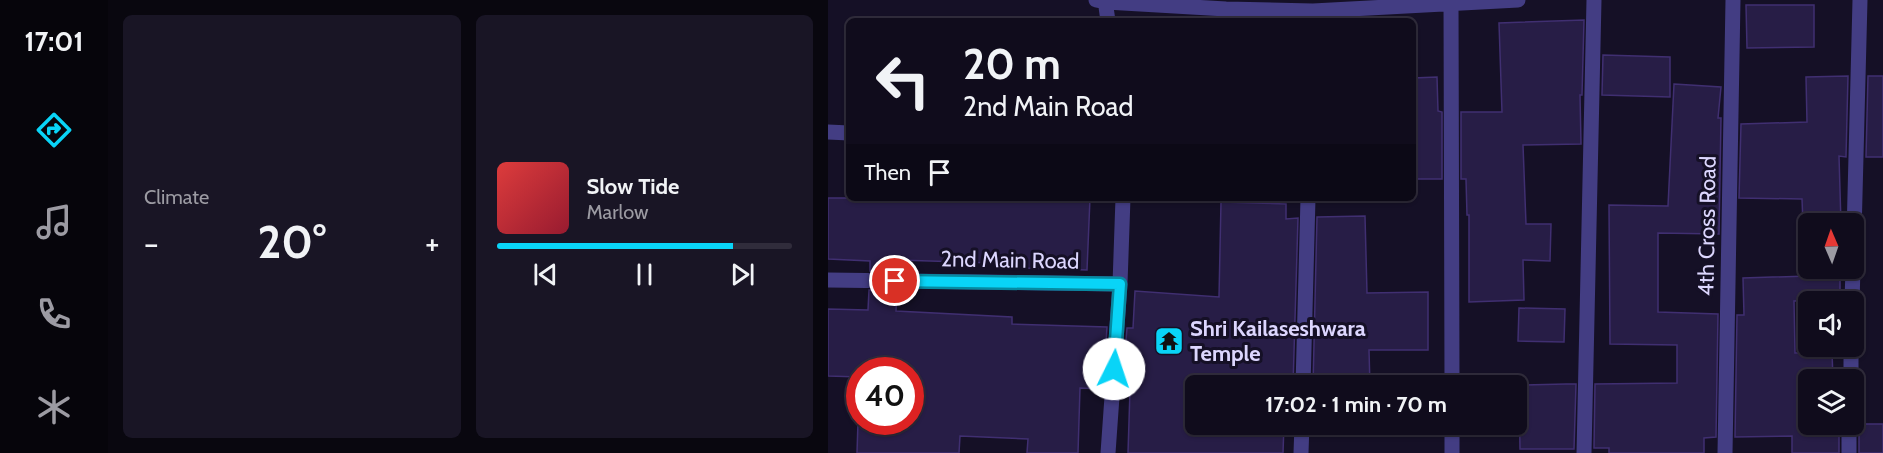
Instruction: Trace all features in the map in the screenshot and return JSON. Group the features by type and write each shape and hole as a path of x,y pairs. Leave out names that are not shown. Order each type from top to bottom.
{"street":[{"path":"1107,18 1103,1 1226,9 1313,11 1518,0"},
{"path":"1584,453 1594,0"},
{"name":"4th Cross Road","path":"1725,453 1733,0"},
{"path":"1855,213 1860,0"},
{"path":"1451,2 1452,375"},
{"path":"828,132 846,133"},
{"path":"1108,453 1120,284 1123,201"},
{"path":"1303,375 1308,201"},
{"name":"2nd Main Road","path":"828,280 1120,284"},
{"path":"1301,453 1302,435"},
{"path":"1452,435 1452,453"},
{"path":"1849,435 1849,453"}],"building":[{"path":"1746,5 1814,5 1814,47 1747,48"},
{"path":"1584,20 1582,95 1580,95 1581,144 1523,145 1526,224 1551,224 1550,261 1523,260 1524,300 1469,302 1469,215 1467,215 1466,179 1461,179 1461,112 1502,112 1499,23"},
{"path":"1603,55 1670,57 1670,97 1602,95"},
{"path":"1848,76 1846,157 1839,156 1841,213 1803,213 1802,199 1739,198 1741,124 1807,122 1806,77"},
{"path":"1868,76 1883,76 1883,157 1866,157"},
{"path":"1437,77 1438,111 1442,112 1442,179 1416,179 1416,78"},
{"path":"1674,84 1721,87 1718,118 1721,118 1719,234 1658,233 1658,312 1718,314 1716,437 1704,438 1704,453 1609,453 1609,448 1594,448 1595,384 1677,383 1677,345 1610,344 1609,205 1668,206"},
{"path":"828,198 846,198 846,201 1090,201 1087,270 1027,268 1027,264 898,260 898,271 870,271 870,261 828,259"},
{"path":"1221,202 1286,204 1286,219 1298,218 1293,375 1185,375 1185,435 1284,435 1283,453 1128,453 1130,390 1122,390 1127,328 1133,328 1135,291 1219,297"},
{"path":"1365,216 1367,293 1428,292 1428,350 1369,350 1370,375 1313,375 1317,217"},
{"path":"1798,276 1798,279 1840,279 1840,291 1798,291 1798,301 1794,301 1795,353 1798,353 1798,357 1832,357 1833,369 1798,369 1798,435 1839,435 1839,453 1792,453 1792,436 1735,437 1737,315 1744,315 1743,278"},
{"path":"869,290 897,291 896,311 1012,317 1012,324 1107,327 1103,389 1080,388 1078,453 1027,453 1028,439 960,436 959,453 857,453 858,435 924,435 924,357 846,357 846,377 828,376 828,309 868,310"},
{"path":"1519,308 1565,309 1564,342 1518,341"},
{"path":"1576,384 1574,449 1520,449 1520,435 1527,435 1527,385"},
{"path":"1864,424 1883,424 1883,453 1859,453 1859,435 1864,435"}],"place":[{"name":"Shri Kailaseshwara Temple","path":"1169,341"}],"route":[{"path":"895,281 1120,284 1114,369"}]}
